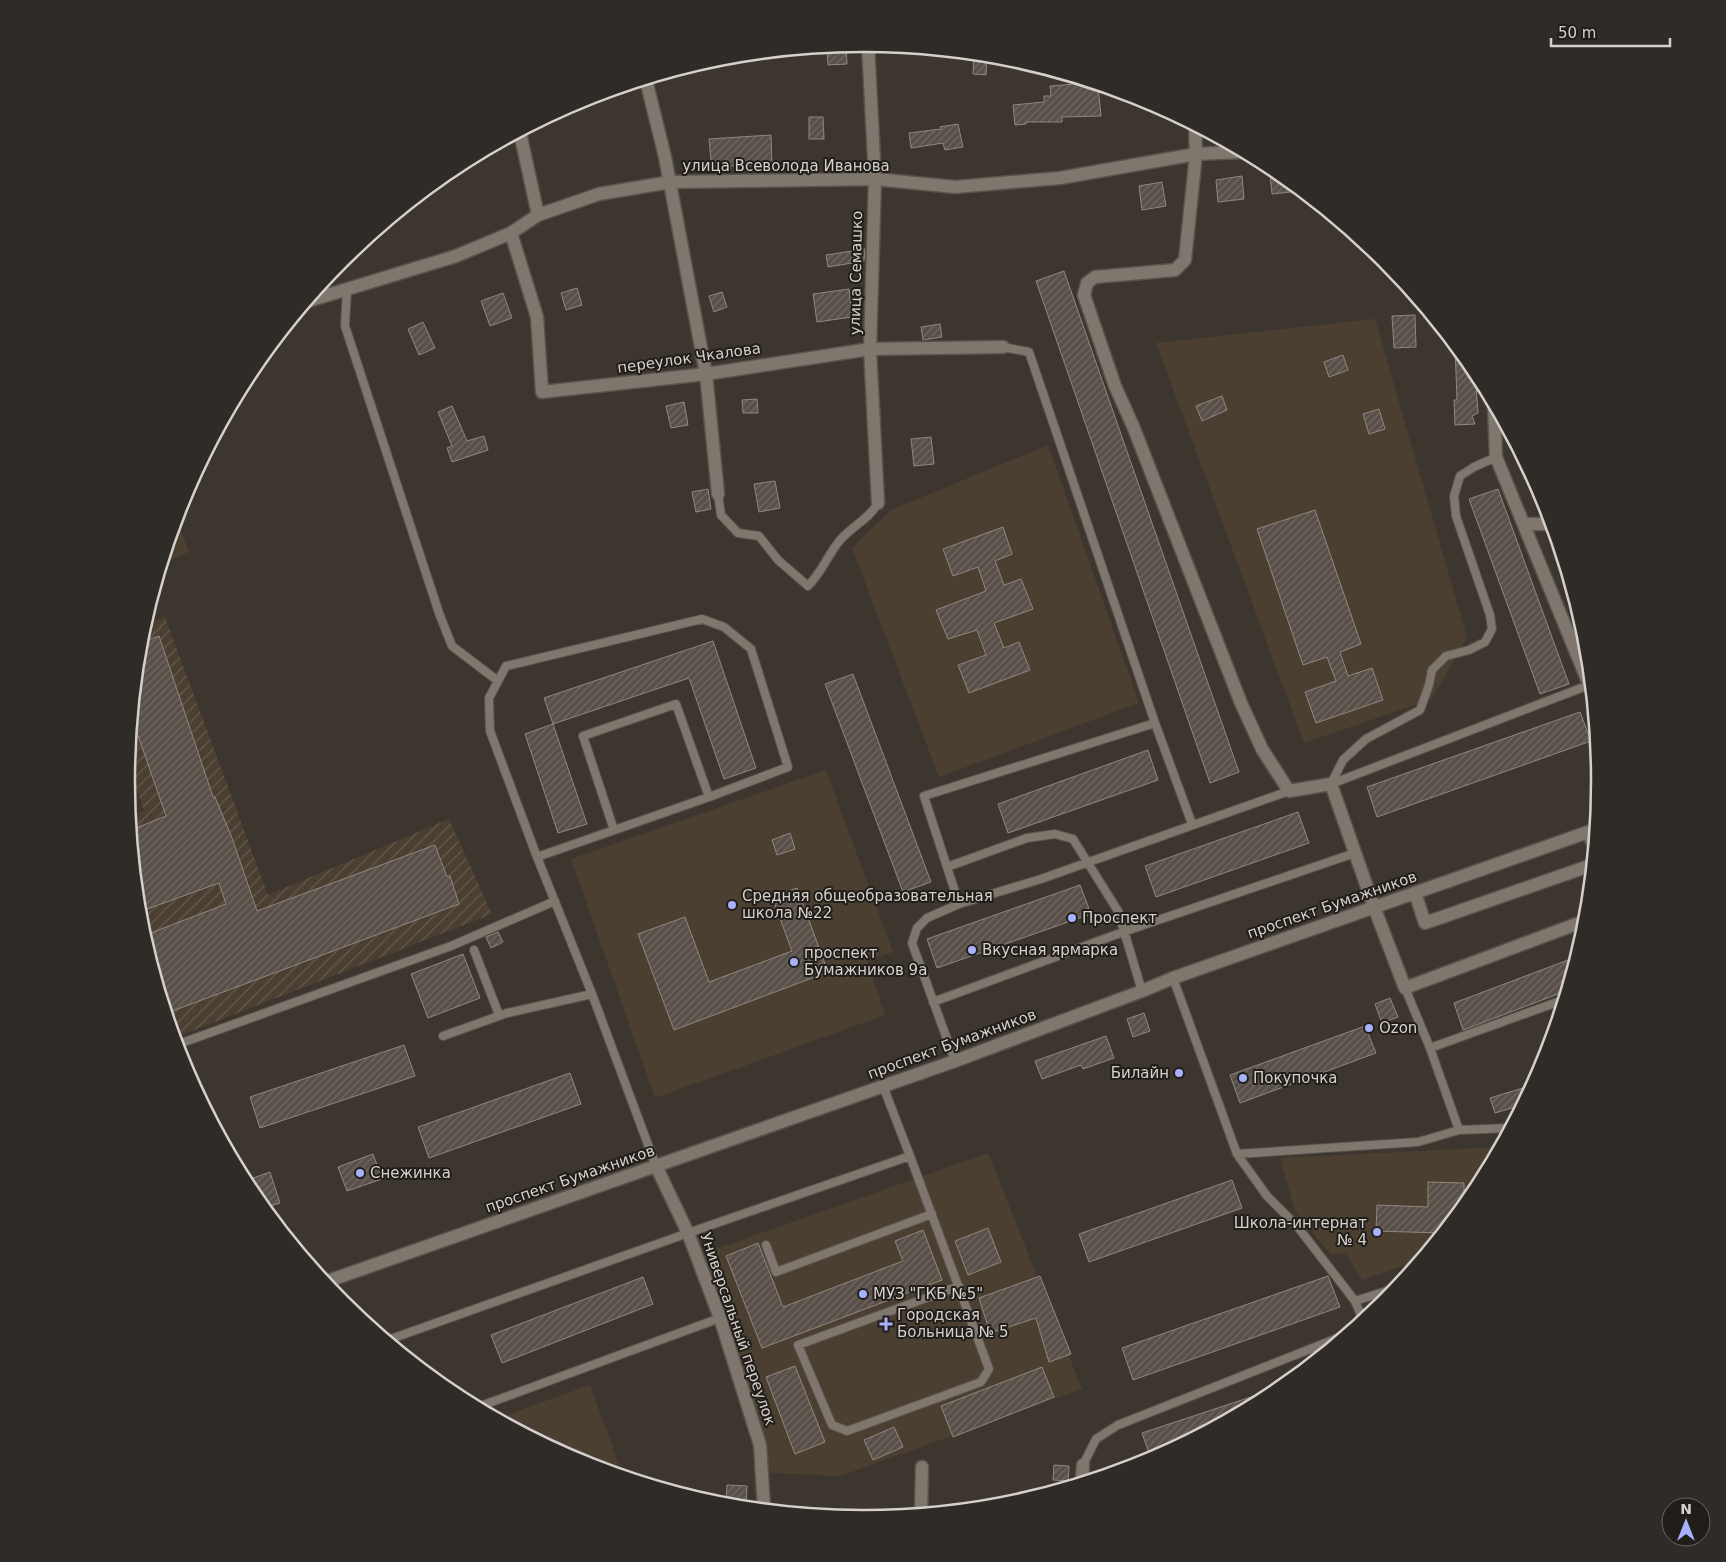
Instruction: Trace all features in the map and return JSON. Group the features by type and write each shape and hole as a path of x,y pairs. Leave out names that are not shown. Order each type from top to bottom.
{"street":[{"name":"улица Семашко","path":"868,52 875,180 870,349 878,503"},
{"path":"647,85 670,182 706,374 718,494"},
{"path":"1195,133 1196,154 1185,260 1175,270 1095,277 1087,283 1084,295 1115,386 1133,426 1241,703 1262,749 1289,791 1331,784 1374,907 1405,988 1578,923"},
{"path":"521,138 538,215"},
{"name":"улица Всеволода Иванова","path":"318,298 456,256 511,233 538,215 599,194 670,182 875,180 955,187 1060,178 1196,154 1231,152"},
{"name":"переулок Чкалова","path":"511,233 537,317 542,392 706,374 870,349 1002,347"},
{"path":"1494,418 1496,457 1582,668"},
{"path":"1524,524 1544,524"},
{"name":"проспект Бумажников","path":"332,1279 955,1061 1173,978 1588,832 1589,835"},
{"path":"1415,893 1425,922 1586,867"},
{"name":"Универсальный переулок","path":"656,1166 688,1232 720,1318 760,1445 764,1502"},
{"path":"1082,1476 1083,1465"},
{"path":"921,1507 922,1467"}],"lane":[{"path":"347,289 345,326 439,613 452,646 498,681"},
{"path":"1002,347 1029,352 1155,723 1192,824"},
{"path":"1331,784 1342,760 1366,739 1420,710 1432,670 1446,656 1470,650 1485,642 1492,629 1490,615 1456,516 1454,496 1460,476 1474,466 1496,457"},
{"path":"718,494 721,515 738,533 759,536 778,560 808,586 818,576 837,544 850,530 874,511 878,503"},
{"path":"537,857 709,797 788,767 751,649 724,627 702,619 506,666 489,698 490,730 537,857 592,994 656,1166"},
{"path":"1331,784 1585,689"},
{"path":"614,830 583,736 676,704 709,797"},
{"path":"959,904 924,796 1155,723"},
{"path":"955,1061 912,943 917,928 928,918 959,904 1040,879 1289,791"},
{"path":"947,867 1027,838 1055,834 1073,838 1118,911 1142,991"},
{"path":"933,1002 1123,932 1355,853"},
{"path":"183,1042 451,946 555,901"},
{"path":"474,950 500,1016"},
{"path":"1173,978 1237,1154 1267,1196 1297,1226 1356,1301 1360,1313"},
{"path":"1405,988 1430,1048 1459,1130"},
{"path":"443,1036 500,1016 592,994"},
{"path":"1430,1048 1557,1002"},
{"path":"884,1086 959,1286 989,1369 981,1382 847,1430 832,1425 798,1345 959,1286"},
{"path":"1237,1154 1418,1142 1459,1130 1503,1128"},
{"path":"394,1338 688,1232 910,1156"},
{"path":"766,1246 776,1272 932,1214"},
{"path":"1356,1301 1381,1293"},
{"path":"486,1404 720,1318"},
{"path":"1083,1465 1096,1439 1118,1425 1326,1343"}],"shaded area":[{"path":"1375,319 1467,637 1432,699 1304,743 1156,343"},
{"path":"1048,445 1139,703 939,777 852,548 891,510"},
{"path":"180,528 189,552 169,560"},
{"path":"165,617 268,895 449,819 492,914 181,1035 159,970 148,923 136,829 135,814 144,811 134,781 136,733 141,686 152,622"},
{"name":"Средняя общеобразовательная школа №22","path":"826,770 893,952 867,961 885,1015 655,1098 571,859"},
{"name":"Школа-интернат № 4","path":"1493,1147 1469,1186 1408,1264 1362,1280 1346,1253 1331,1255 1295,1211 1280,1158"},
{"name":"Городская Больница № 5","path":"988,1153 1082,1389 840,1476 771,1473 690,1258"},
{"path":"590,1385 620,1468 584,1454 505,1415"}],"building":[{"path":"827,53 846,53 847,64 828,65"},
{"path":"974,61 987,63 986,75 973,74"},
{"path":"1075,84 1099,92 1101,116 1062,117 1062,122 1026,122 1026,124 1015,125 1013,105 1044,102 1044,96 1051,96 1050,86"},
{"path":"809,117 823,117 824,139 809,139"},
{"path":"958,124 963,147 945,150 943,143 911,148 909,133 941,129 940,127"},
{"path":"771,135 772,165 730,166 731,169 712,171 709,139"},
{"path":"1242,176 1244,199 1218,202 1216,180"},
{"path":"1270,177 1291,192 1272,194"},
{"path":"1162,182 1166,206 1142,210 1139,186"},
{"path":"865,249 864,261 828,267 826,255"},
{"path":"1064,271 1239,772 1210,783 1036,281"},
{"path":"577,288 582,305 566,310 561,293"},
{"path":"849,289 852,317 817,322 813,294"},
{"path":"722,292 727,307 714,312 709,296"},
{"path":"503,293 512,318 490,326 481,301"},
{"path":"1415,315 1416,347 1394,348 1392,316"},
{"path":"423,322 435,348 419,355 408,329"},
{"path":"940,324 942,337 923,340 921,327"},
{"path":"1343,355 1348,370 1329,377 1324,362"},
{"path":"1455,358 1476,388 1478,413 1472,416 1475,424 1455,425 1454,400 1457,400"},
{"path":"1222,396 1227,410 1202,421 1196,406"},
{"path":"757,399 758,413 743,413 742,400"},
{"path":"684,402 688,425 671,428 666,406"},
{"path":"452,406 467,441 484,436 488,450 452,462 447,448 452,446 438,412"},
{"path":"1379,409 1385,429 1369,434 1363,414"},
{"path":"931,437 934,464 914,466 911,439"},
{"path":"775,481 780,508 759,512 754,484"},
{"path":"708,489 711,509 696,512 692,492"},
{"path":"1498,489 1569,684 1540,694 1469,499"},
{"path":"1315,510 1361,644 1340,652 1348,676 1372,668 1383,700 1316,723 1305,692 1336,681 1327,657 1303,665 1257,529"},
{"path":"1003,527 1012,554 995,561 1004,585 1021,579 1033,609 994,623 1004,648 1019,642 1030,670 969,693 958,665 986,655 977,630 948,639 936,610 986,591 978,567 953,576 943,549"},
{"path":"159,636 213,797 215,797 232,838 257,911 435,845 447,877 450,876 459,904 172,1011 150,933 226,904 219,883 146,909 136,828 166,816 136,730 148,640"},
{"path":"713,641 756,768 724,779 689,678 553,724 544,698"},
{"path":"853,674 931,882 903,892 825,684"},
{"path":"1580,712 1590,739 1590,741 1377,817 1367,787"},
{"path":"553,724 587,824 558,833 525,734"},
{"path":"1148,750 1158,780 1008,833 998,804"},
{"path":"1298,812 1309,843 1156,897 1145,866"},
{"path":"790,833 795,849 777,855 772,840"},
{"path":"1080,885 1091,914 937,968 927,939"},
{"name":"проспект Бумажников 9а","path":"797,888 828,972 674,1030 638,934 685,917 709,982 792,951 772,897"},
{"path":"498,932 503,942 491,948 486,937"},
{"path":"463,954 480,998 428,1018 411,974"},
{"path":"1569,959 1560,993 1463,1030 1454,1003"},
{"path":"1390,998 1398,1017 1382,1023 1375,1004"},
{"path":"1144,1013 1150,1031 1133,1037 1127,1019"},
{"path":"1365,1026 1376,1053 1240,1103 1230,1075"},
{"path":"1106,1036 1114,1058 1083,1069 1081,1065 1042,1079 1035,1061"},
{"path":"404,1045 415,1076 260,1128 250,1097"},
{"path":"570,1073 581,1104 429,1158 418,1127"},
{"path":"1523,1088 1514,1107 1495,1113 1490,1098"},
{"name":"Снежинка","path":"373,1154 382,1179 347,1191 338,1167"},
{"path":"270,1172 280,1203 271,1206 252,1178"},
{"path":"1232,1180 1242,1208 1089,1262 1079,1234"},
{"path":"1428,1182 1464,1183 1464,1193 1434,1233 1376,1231 1377,1205 1428,1207"},
{"path":"988,1228 1001,1262 968,1275 955,1241"},
{"name":"МУЗ \"ГКБ №5\"","path":"923,1230 942,1280 762,1348 726,1256 758,1243 783,1307 903,1261 895,1241"},
{"path":"1040,1276 1071,1354 1049,1362 1036,1318 990,1333 979,1298"},
{"path":"1328,1276 1340,1307 1133,1380 1122,1348"},
{"path":"643,1277 653,1304 502,1363 491,1335"},
{"path":"795,1366 825,1442 795,1454 766,1377"},
{"path":"1042,1367 1054,1397 953,1437 941,1406"},
{"path":"1252,1397 1227,1412 1148,1451 1142,1433"},
{"path":"894,1427 903,1447 873,1460 864,1440"},
{"path":"1054,1465 1069,1466 1068,1480 1053,1480"},
{"path":"727,1485 747,1486 746,1500 726,1497"}],"place":[{"name":"Средняя общеобразовательная школа №22","path":"732,905"},
{"name":"Проспект","path":"1072,918"},
{"name":"Вкусная ярмарка","path":"972,950"},
{"name":"проспект Бумажников 9а","path":"794,962"},
{"name":"Ozon","path":"1369,1028"},
{"name":"Билайн","path":"1179,1073"},
{"name":"Покупочка","path":"1243,1078"},
{"name":"Снежинка","path":"360,1173"},
{"name":"Школа-интернат № 4","path":"1377,1232"},
{"name":"МУЗ \"ГКБ №5\"","path":"863,1294"},
{"name":"Городская Больница № 5","path":"886,1324"}]}
